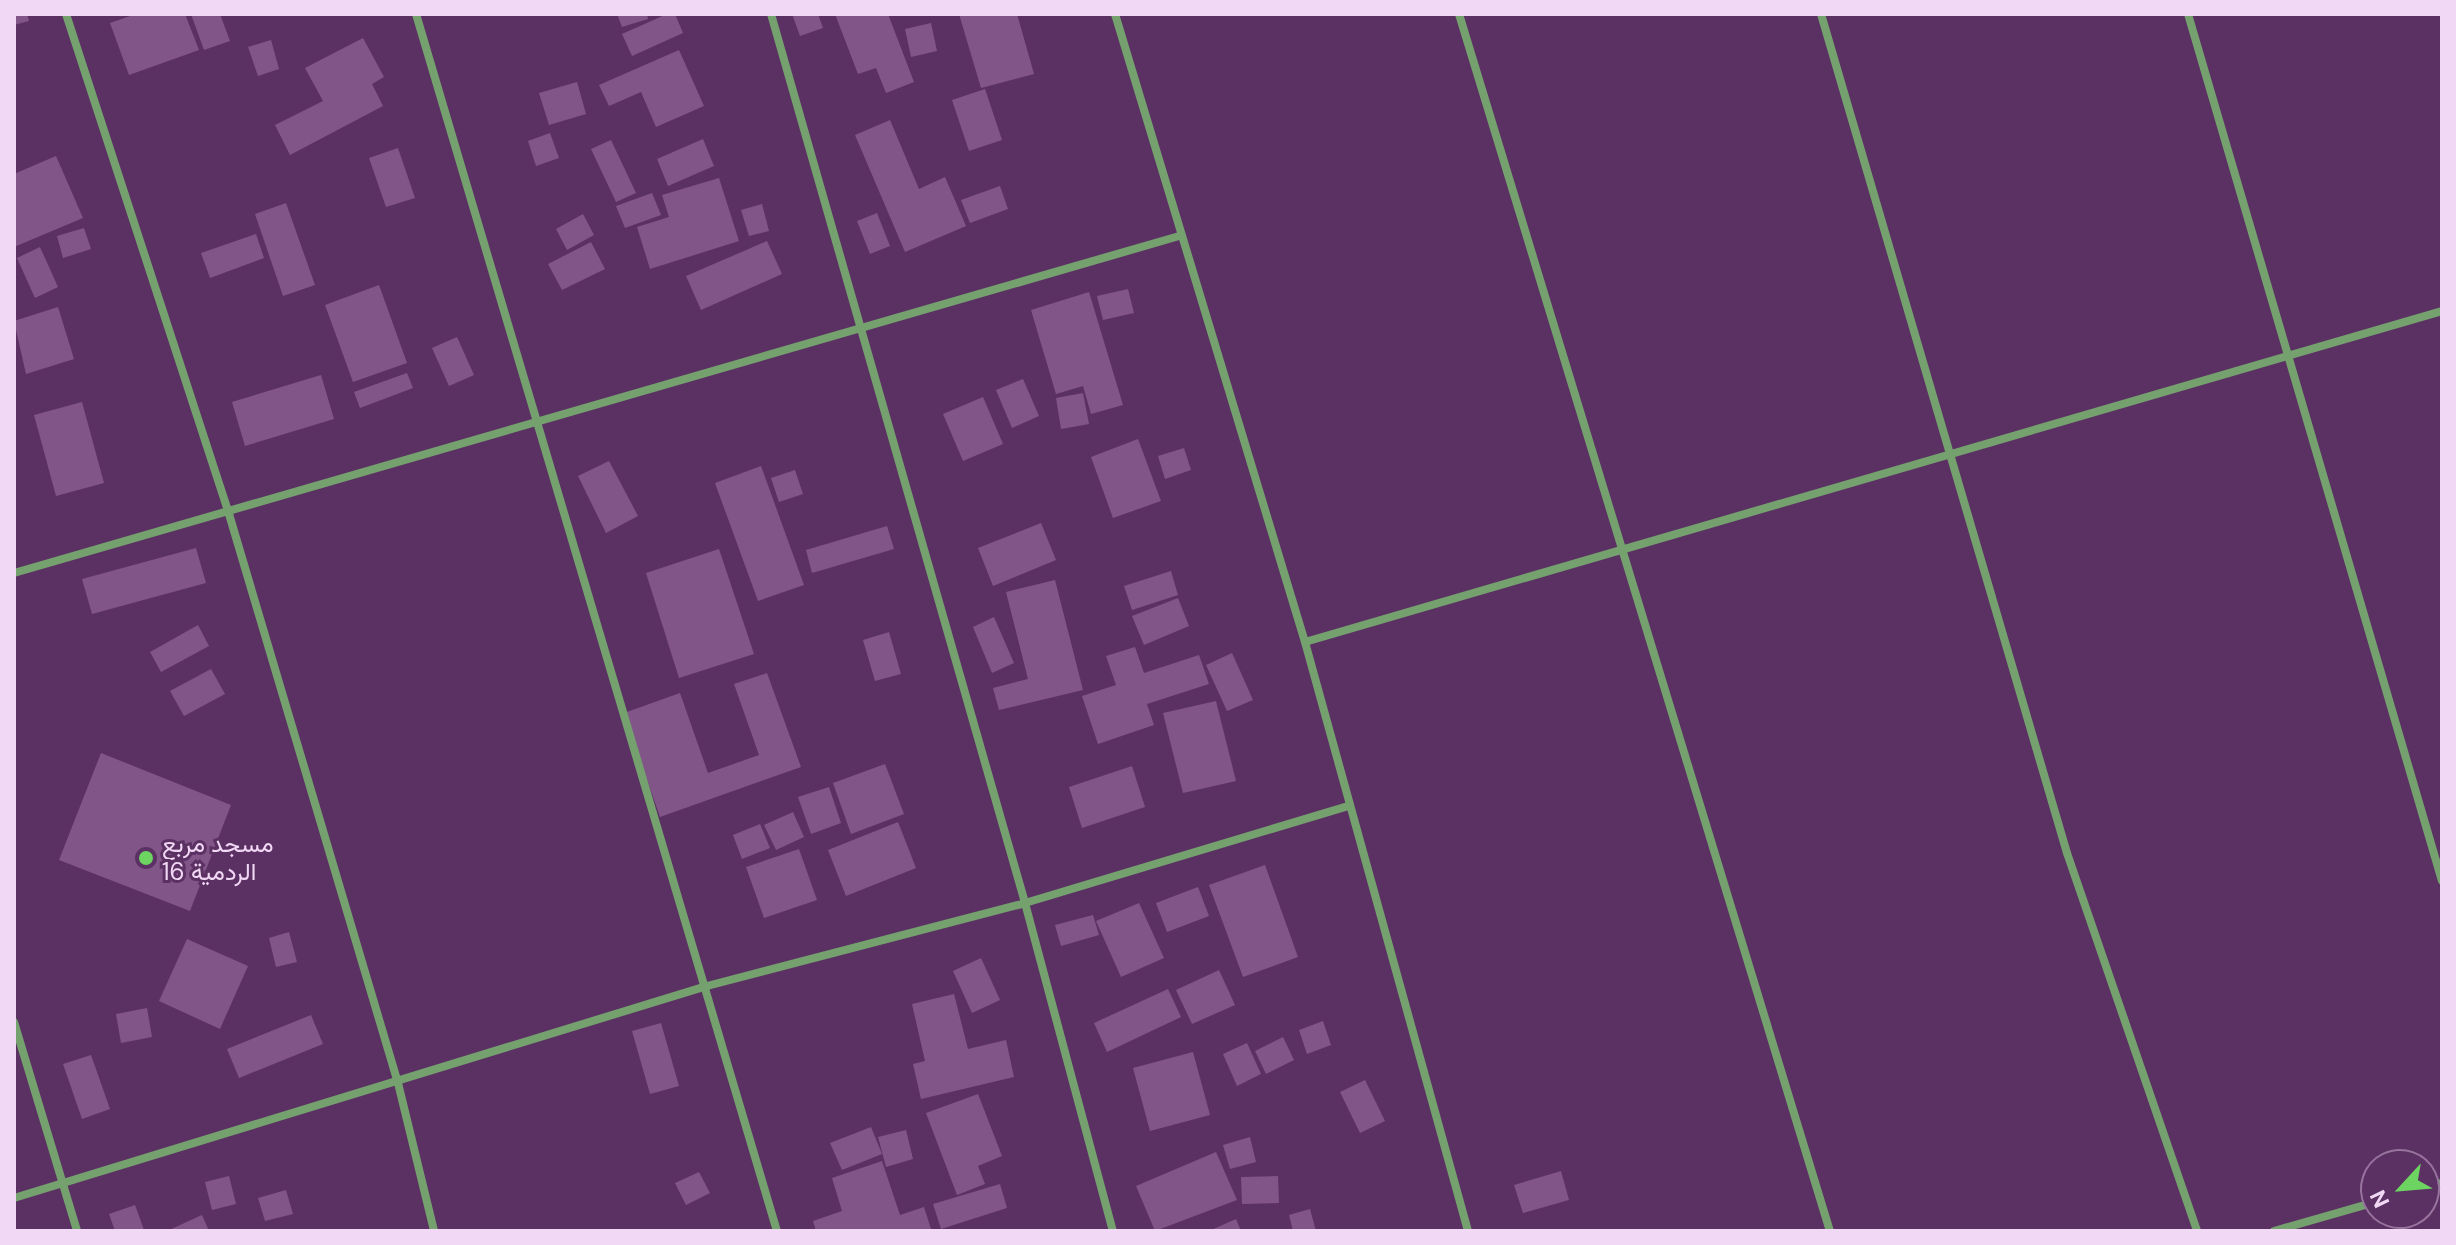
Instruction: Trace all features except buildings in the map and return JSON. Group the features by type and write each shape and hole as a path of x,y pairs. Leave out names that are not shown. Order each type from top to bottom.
{"street":[{"path":"66,14 229,514 398,1083 434,1231"},
{"path":"416,14 707,986 777,1231"},
{"path":"771,14 1025,903 1113,1231"},
{"path":"1115,14 1179,236 1305,642 1468,1231"},
{"path":"1459,14 1830,1231"},
{"path":"1821,14 2067,853 2197,1231"},
{"path":"2188,14 2442,881"},
{"path":"14,573 229,514 538,421 1179,236"},
{"path":"1305,642 1620,548 1949,458 2442,311"},
{"path":"14,1198 707,986 1025,903 1349,806"},
{"path":"14,1022 77,1231"},
{"path":"2274,1231 2360,1207"}],"place":[{"name":"مسجد مربع 16 الردمية","path":"146,858"}]}
